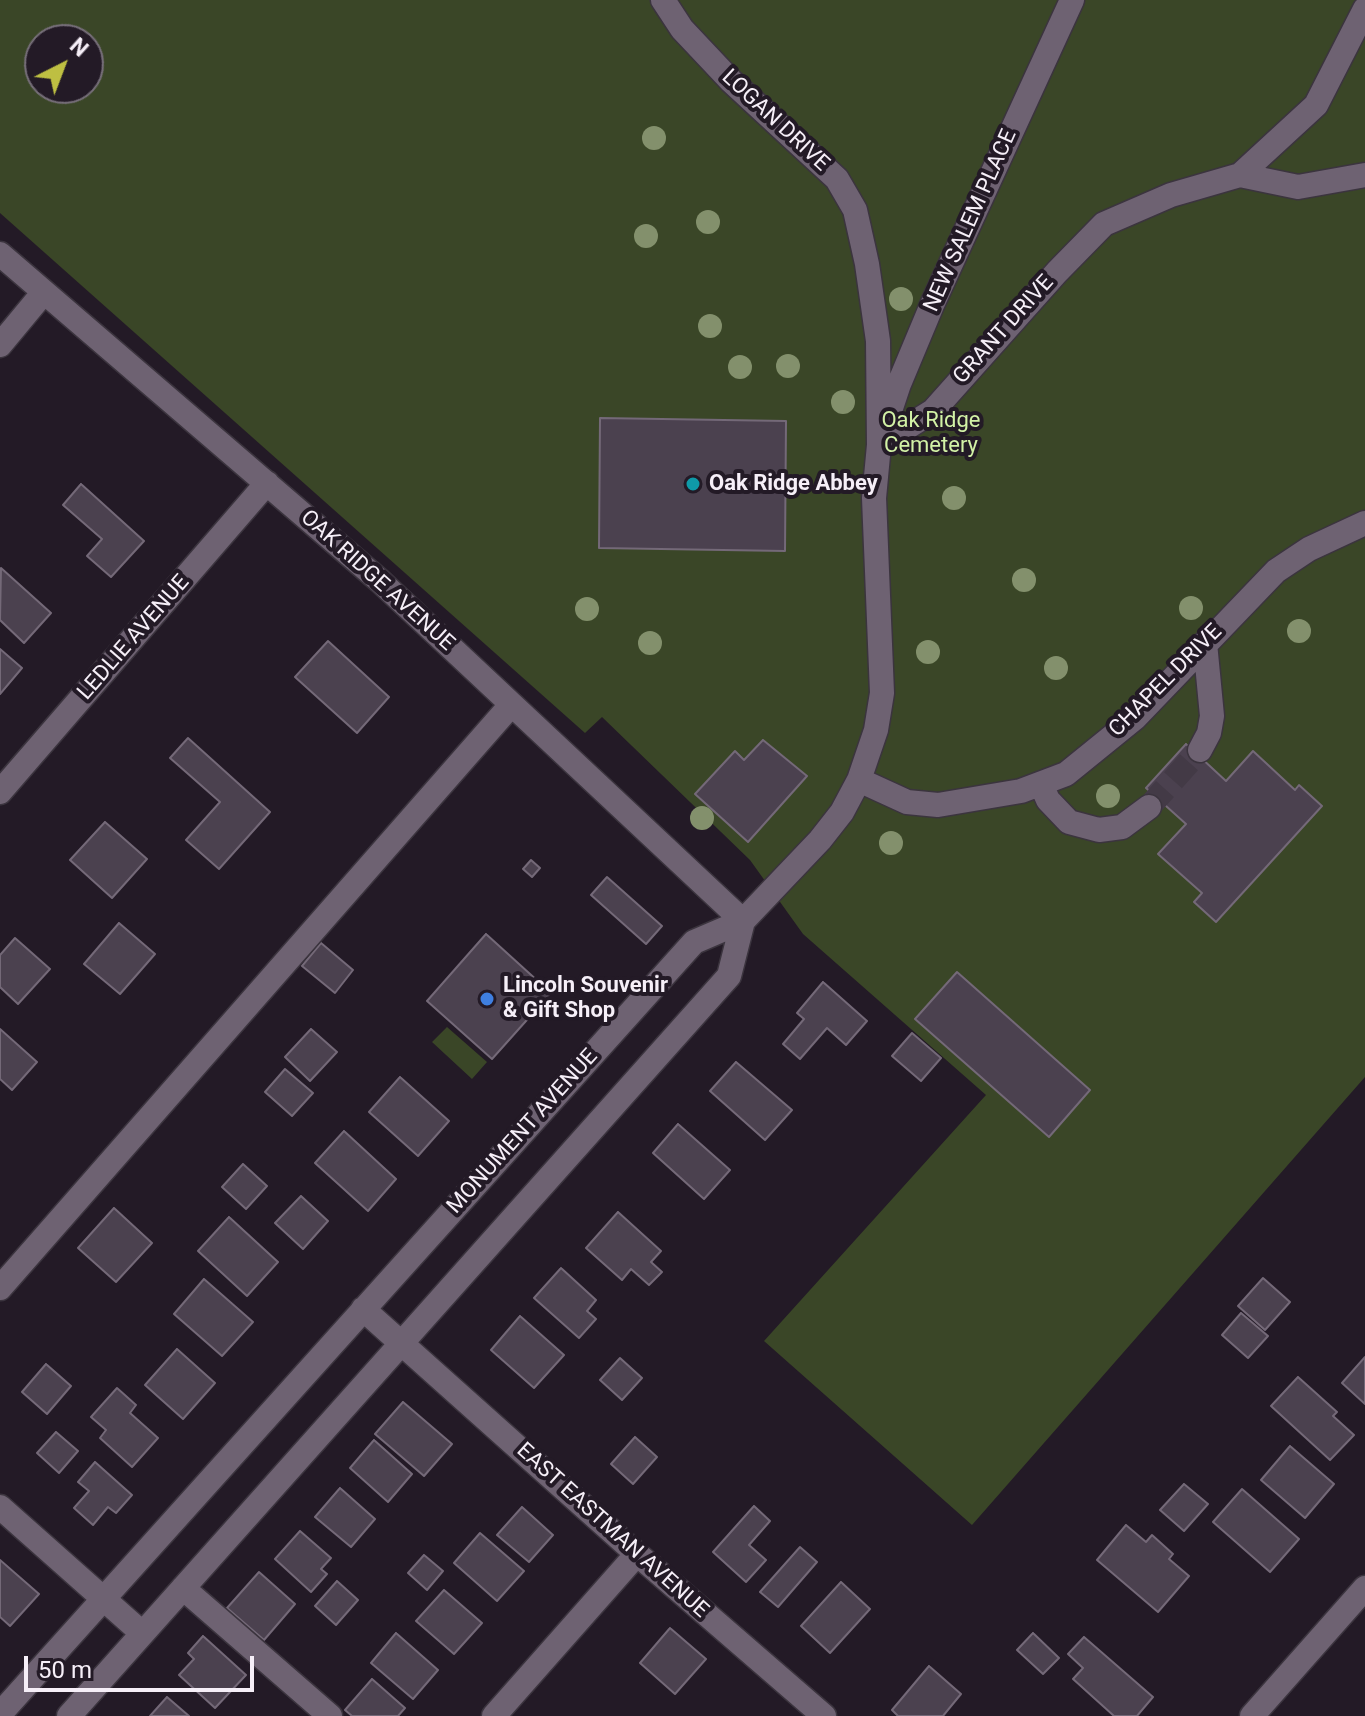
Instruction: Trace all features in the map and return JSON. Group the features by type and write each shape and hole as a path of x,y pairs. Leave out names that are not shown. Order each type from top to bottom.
{"street":[{"name":"LOGAN DRIVE","path":"663,0 682,29 731,81 837,179 855,210 867,264 878,341 879,445"},
{"name":"NEW SALEM PLACE","path":"879,445 899,384 932,305 1072,0"},
{"name":"GRANT DRIVE","path":"879,445 933,411 1104,224 1171,195 1240,175 1316,105 1365,9"},
{"path":"1240,175 1298,187 1365,175"},
{"name":"OAK RIDGE AVENUE","path":"0,254 380,581 743,921"},
{"path":"0,345 44,292"},
{"path":"69,1716 729,976 743,921 829,830 852,796 876,730 882,693 874,498 879,445"},
{"name":"LEDLIE AVENUE","path":"0,792 267,483"},
{"name":"CHAPEL DRIVE","path":"859,780 907,802 938,805 991,797 1066,774 1135,718 1276,571 1309,549 1365,523"},
{"path":"1200,750 1209,733 1212,716 1205,643"},
{"path":"0,1288 511,705"},
{"path":"1041,784 1048,800 1069,822 1099,830 1122,827 1149,807"},
{"name":"MONUMENT AVENUE","path":"0,1714 694,942 743,921"},
{"name":"EAST EASTMAN AVENUE","path":"363,1309 824,1716"},
{"path":"0,1507 142,1633"},
{"path":"494,1716 637,1554"},
{"path":"183,1588 330,1716"},
{"path":"1252,1716 1365,1588"}],"green space":[{"name":"Oak Ridge Cemetery","path":"0,0 1365,0 1365,1077 972,1525 764,1341 986,1095 803,934 750,860 602,717 585,733 0,213"},
{"path":"447,1027 487,1062 472,1079 432,1042"}],"building":[{"name":"Oak Ridge Abbey","path":"600,418 786,421 785,551 599,548"},
{"path":"81,484 144,541 111,577 87,556 102,539 63,505"},
{"path":"1,568 51,613 24,643 0,620"},
{"path":"328,641 389,697 357,733 295,677"},
{"path":"0,649 22,668 0,694"},
{"path":"188,738 270,812 219,869 186,840 220,802 170,758"},
{"path":"763,740 807,776 748,842 695,794 735,751 744,760"},
{"path":"1186,744 1226,781 1253,751 1295,790 1299,785 1322,806 1216,922 1194,902 1202,893 1158,854 1186,824 1146,788"},
{"path":"105,822 147,859 112,898 70,860"},
{"path":"531,860 540,868 532,877 523,869"},
{"path":"607,877 662,926 646,944 591,895"},
{"path":"119,923 155,954 120,994 84,964"},
{"path":"486,934 551,993 492,1059 427,1001"},
{"path":"15,938 50,969 18,1004 0,987 0,955"},
{"path":"321,943 353,970 335,993 302,966"},
{"path":"957,972 1090,1090 1049,1137 915,1019"},
{"path":"823,982 867,1021 846,1045 827,1028 800,1059 783,1044 804,1019 797,1013"},
{"path":"0,1029 37,1062 12,1090 0,1079"},
{"path":"311,1029 337,1052 310,1081 285,1057"},
{"path":"912,1033 941,1058 921,1081 892,1056"},
{"path":"736,1062 792,1110 765,1140 710,1091"},
{"path":"285,1069 313,1093 292,1116 265,1092"},
{"path":"400,1077 449,1121 418,1156 369,1112"},
{"path":"678,1124 730,1170 704,1199 653,1153"},
{"path":"344,1131 396,1179 368,1211 315,1163"},
{"path":"243,1164 267,1186 246,1209 222,1187"},
{"path":"301,1196 328,1221 303,1249 275,1223"},
{"path":"114,1208 152,1243 116,1282 78,1248"},
{"path":"618,1212 661,1251 651,1262 662,1272 649,1285 631,1269 622,1280 586,1248"},
{"path":"229,1217 278,1262 247,1296 198,1251"},
{"path":"561,1268 596,1300 587,1311 596,1319 579,1338 534,1298"},
{"path":"1263,1278 1290,1302 1265,1330 1238,1306"},
{"path":"204,1279 253,1322 222,1356 174,1314"},
{"path":"1241,1313 1268,1336 1248,1358 1222,1335"},
{"path":"520,1316 564,1355 534,1388 491,1350"},
{"path":"177,1349 215,1383 183,1419 145,1385"},
{"path":"1365,1357 1365,1404 1342,1383"},
{"path":"620,1358 642,1378 622,1400 600,1380"},
{"path":"46,1364 71,1386 47,1414 22,1392"},
{"path":"1298,1377 1337,1412 1333,1416 1354,1435 1330,1460 1271,1406"},
{"path":"117,1388 136,1405 130,1413 158,1438 132,1467 100,1438 106,1430 91,1417"},
{"path":"403,1402 452,1444 424,1476 375,1434"},
{"path":"56,1432 78,1451 59,1473 37,1453"},
{"path":"635,1437 657,1457 633,1484 611,1464"},
{"path":"374,1440 412,1474 388,1502 350,1468"},
{"path":"1290,1446 1334,1484 1305,1518 1261,1480"},
{"path":"95,1462 132,1495 116,1513 108,1507 93,1525 74,1508 89,1491 78,1482"},
{"path":"1184,1484 1208,1504 1184,1531 1160,1510"},
{"path":"340,1488 375,1519 351,1547 315,1517"},
{"path":"1242,1489 1299,1539 1270,1572 1213,1522"},
{"path":"754,1506 770,1521 749,1545 766,1560 746,1582 713,1552"},
{"path":"522,1507 553,1535 529,1562 497,1535"},
{"path":"1126,1525 1146,1542 1152,1535 1173,1554 1169,1559 1189,1576 1158,1612 1097,1560"},
{"path":"300,1531 331,1558 321,1569 327,1574 311,1592 275,1559"},
{"path":"480,1533 524,1571 497,1601 454,1563"},
{"path":"800,1547 817,1562 778,1607 760,1592"},
{"path":"424,1555 443,1571 427,1590 408,1573"},
{"path":"0,1560 39,1594 10,1626 0,1617"},
{"path":"259,1572 295,1604 264,1640 227,1608"},
{"path":"337,1581 358,1600 336,1625 315,1606"},
{"path":"841,1582 870,1609 830,1653 801,1626"},
{"path":"444,1590 482,1623 454,1654 416,1621"},
{"path":"670,1628 706,1659 675,1694 640,1663"},
{"path":"396,1633 438,1670 413,1699 371,1663"},
{"path":"1033,1633 1059,1658 1043,1674 1017,1650"},
{"path":"203,1636 246,1675 215,1708 179,1675 194,1659 188,1653"},
{"path":"1084,1637 1153,1697 1137,1716 1114,1716 1073,1679 1083,1668 1068,1654"},
{"path":"929,1666 961,1694 943,1716 898,1716 892,1710"},
{"path":"372,1679 405,1708 398,1716 352,1716 345,1710"},
{"path":"167,1697 189,1716 150,1716"}],"tunnel":[{"path":"1149,807 1200,750"}],"place":[{"name":"Oak Ridge Abbey","path":"693,484"},
{"name":"Lincoln Souvenir & Gift Shop","path":"487,999"}]}
